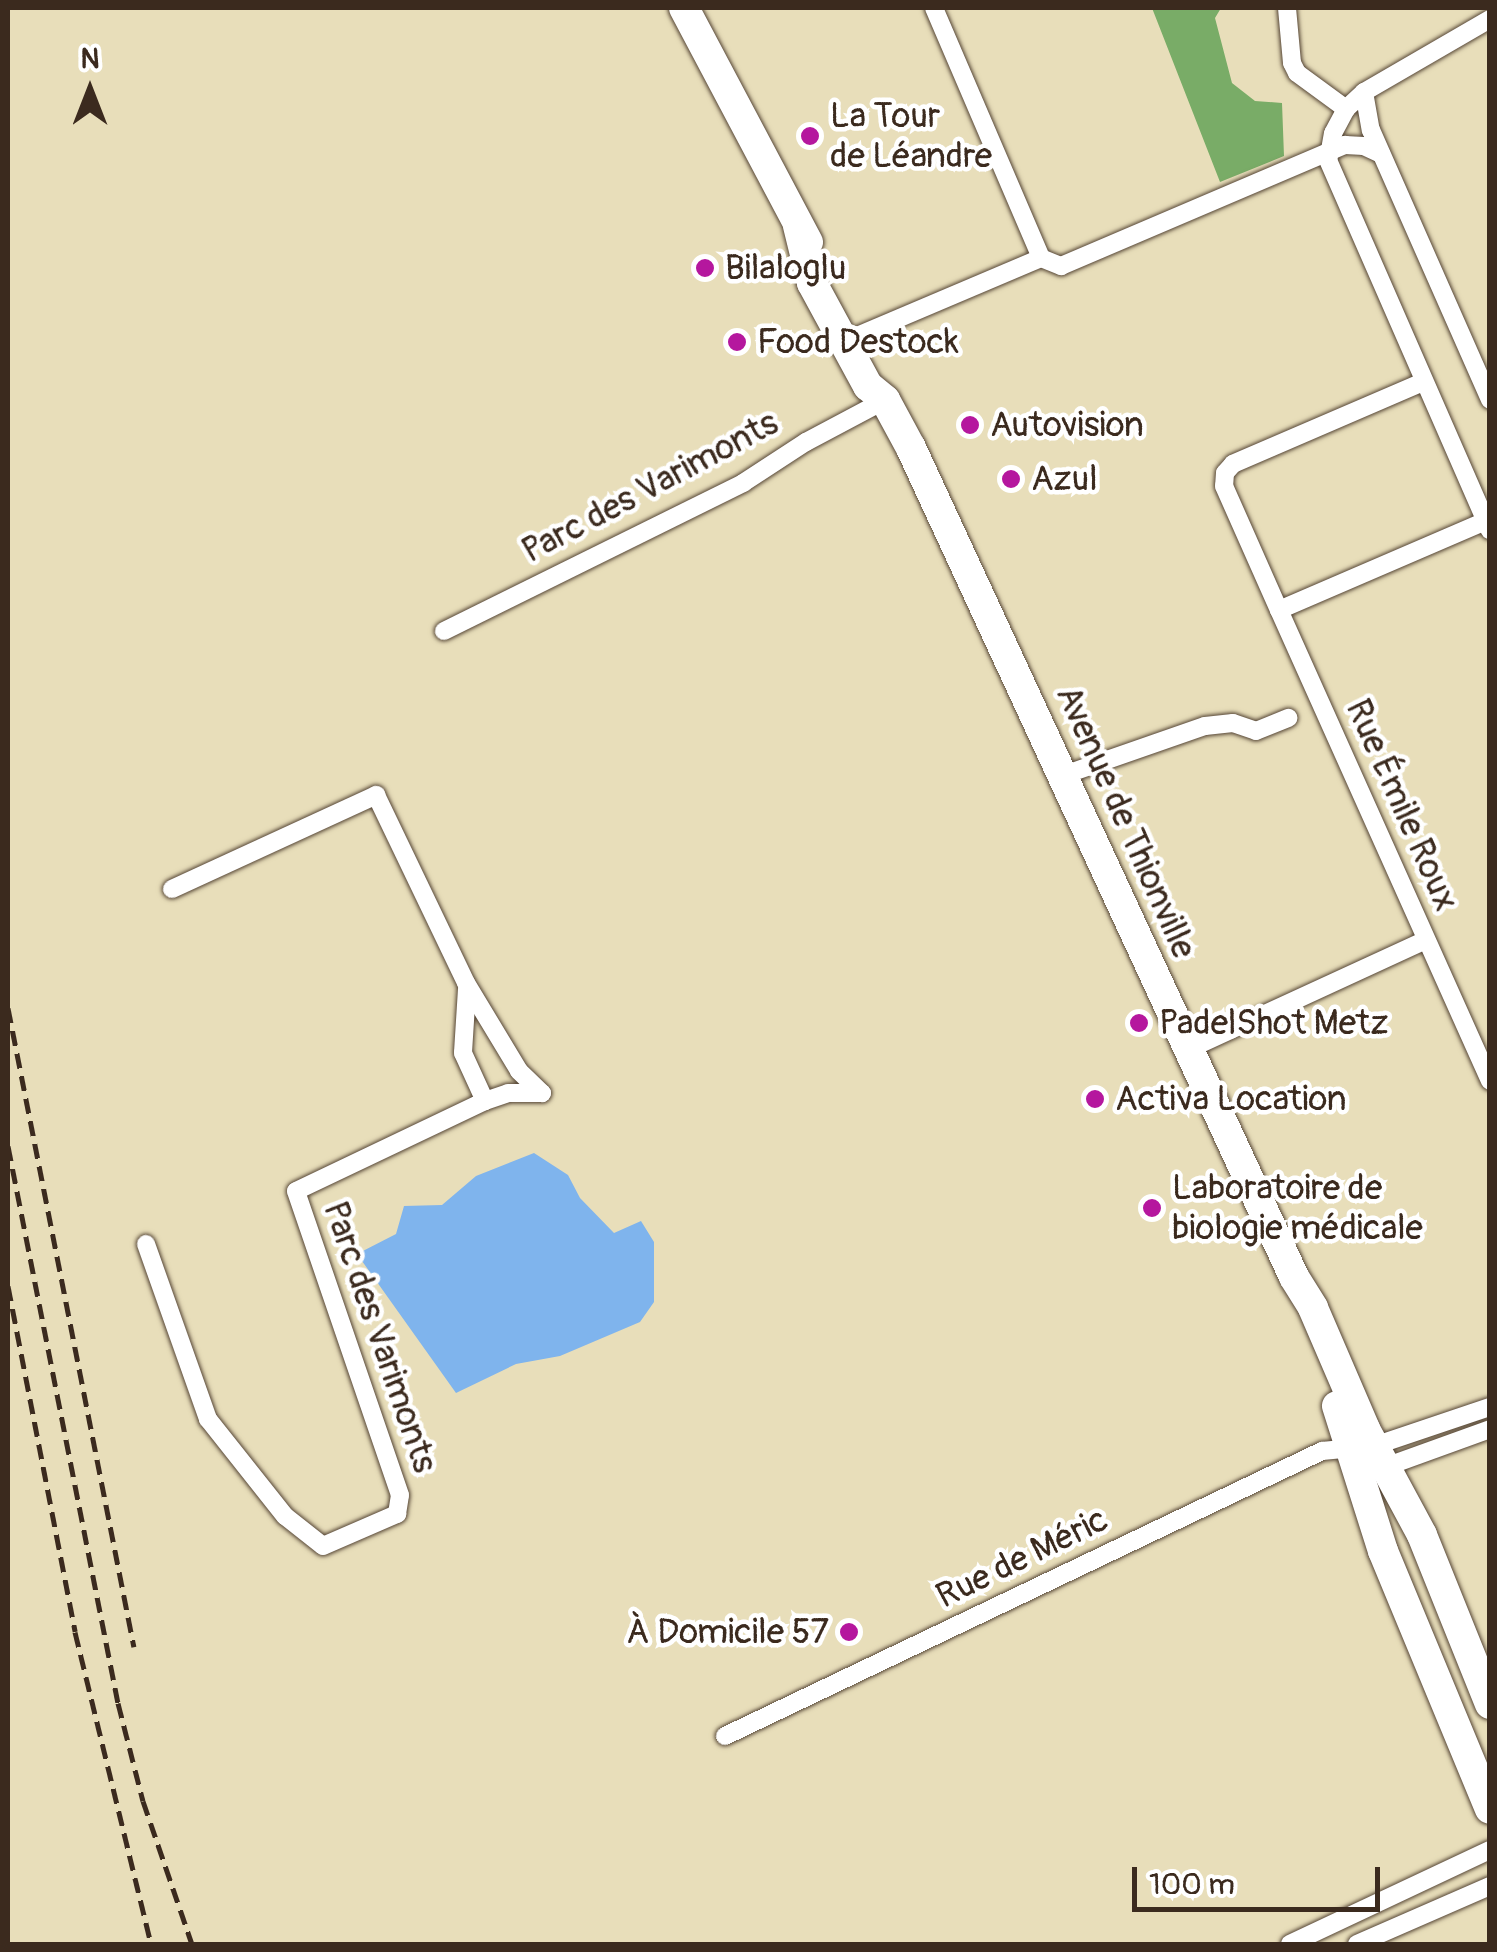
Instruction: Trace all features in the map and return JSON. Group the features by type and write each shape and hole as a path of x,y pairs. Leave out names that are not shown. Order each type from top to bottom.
{"main road":[{"name":"Avenue de Thionville","path":"684,8 798,226 812,283 852,338 868,386 885,400 1064,775 1294,1276 1313,1308 1375,1459 1405,1498 1490,1704"},
{"name":"Avenue de Thionville","path":"1375,1459 1383,1551 1490,1809"}],"street":[{"path":"934,8 1041,258"},
{"path":"1287,8 1292,64 1298,73 1346,109"},
{"path":"1279,610 1487,521 1329,170 1328,150 1346,109 1364,92 1490,17 1486,8"},
{"path":"1364,92 1364,110 1381,154 1490,400"},
{"path":"852,338 1041,258 1061,266 1328,150 1344,145 1364,146 1381,154"},
{"name":"Rue Émile Roux","path":"1423,382 1233,464 1225,473 1224,486 1490,1082"},
{"name":"Parc des Varimonts","path":"444,631 743,483 806,442 885,400"},
{"path":"1064,775 1205,726 1232,723 1256,731 1288,718"},
{"name":"Parc des Varimonts","path":"146,1244 208,1419 285,1516 323,1546 397,1514 400,1495 296,1191 485,1101 508,1093 542,1092 519,1071 466,983 376,795 172,889"},
{"path":"1190,1049 1426,940"},
{"name":"Parc des Varimonts","path":"466,983 463,1053 485,1101"},
{"path":"1375,1459 1490,1407"},
{"path":"1375,1459 1490,1429"},
{"name":"Rue de Méric","path":"724,1736 1322,1451 1375,1459"},
{"path":"1290,1944 1490,1850"},
{"path":"1357,1944 1490,1886"}],"green space":[{"path":"1152,8 1221,8 1215,18 1232,83 1255,101 1282,103 1284,156 1220,182"}],"water":[{"path":"534,1153 568,1175 580,1198 614,1233 641,1221 654,1242 654,1302 640,1322 560,1356 516,1364 456,1393 357,1254 396,1234 404,1206 442,1205 476,1176"}],"railway":[{"path":"8,1008 134,1647"},
{"path":"8,1146 118,1703 143,1801 192,1944"},
{"path":"8,1286 75,1632 151,1944"}],"place":[{"name":"La Tour de Léandre","path":"810,136"},
{"name":"Bilaloglu","path":"705,268"},
{"name":"Food Destock","path":"737,342"},
{"name":"Autovision","path":"970,425"},
{"name":"Azul","path":"1011,479"},
{"name":"PadelShot Metz","path":"1139,1023"},
{"name":"Activa Location","path":"1095,1099"},
{"name":"Laboratoire de biologie médicale","path":"1152,1208"},
{"name":"À Domicile 57","path":"849,1632"}]}
